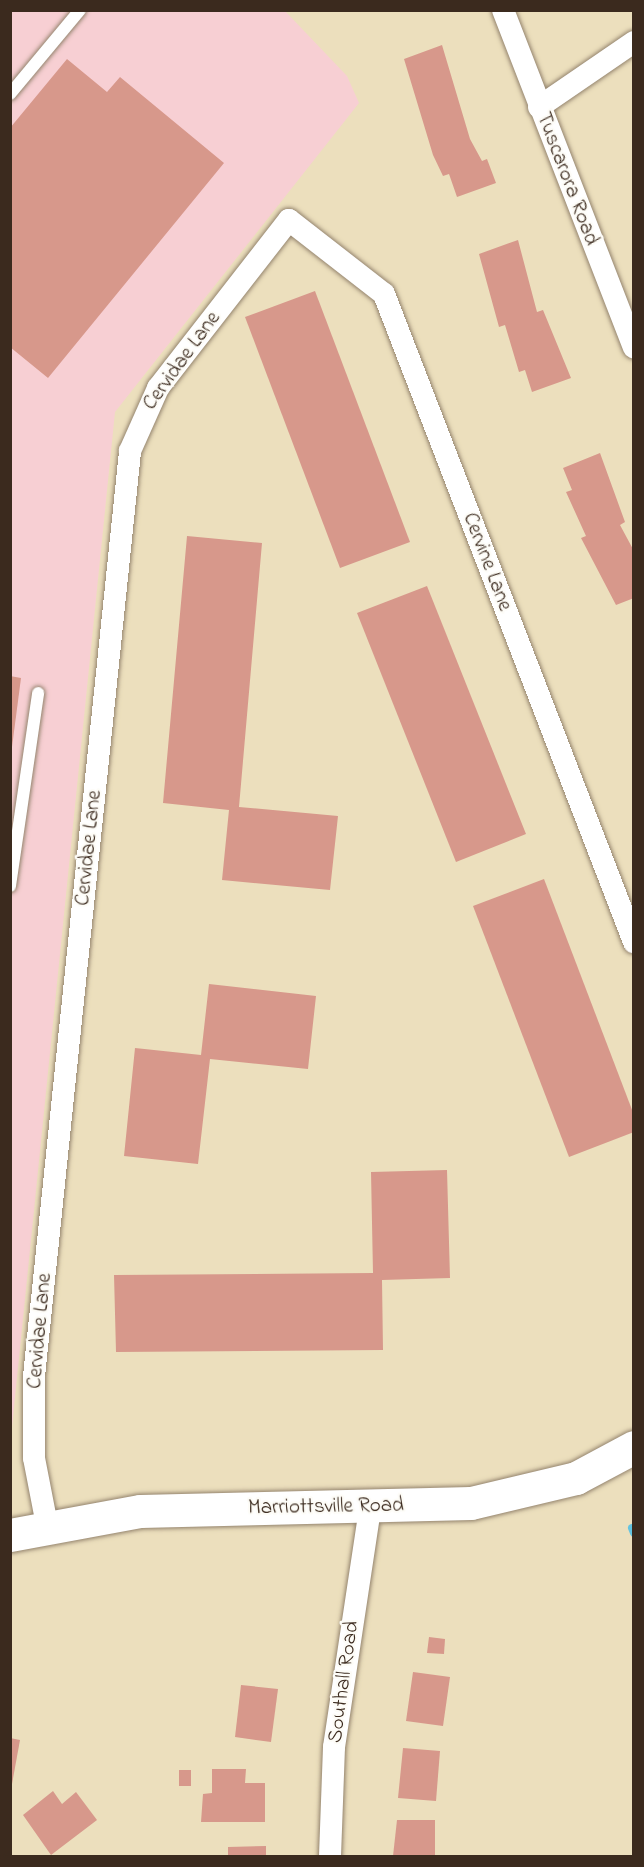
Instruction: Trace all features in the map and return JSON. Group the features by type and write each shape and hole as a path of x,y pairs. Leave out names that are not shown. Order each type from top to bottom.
{"main road":[{"name":"Marriottsville Road","path":"10,1535 47,1525 140,1511 370,1508 528,1494 576,1478 633,1447"}],"street":[{"name":"Tuscarora Road","path":"503,10 633,347"},
{"path":"539,107 633,42"},
{"name":"Cervine Lane","path":"289,220 384,294 633,942"},
{"name":"Cervidae Lane","path":"47,1525 34,1458 34,1376 130,451 158,388 289,220"},
{"name":"Southall Road","path":"330,1857 334,1747 370,1508"}],"lane":[{"path":"10,94 80,10"},
{"path":"10,886 38,693"}],"shaded area":[{"path":"11,11 285,11 347,76 359,103 115,412 11,1437"}],"building":[{"path":"442,45 470,139 482,161 487,159 496,183 457,197 449,174 443,176 433,155 404,59"},
{"path":"67,59 107,92 120,77 224,163 48,378 10,347 10,128"},
{"path":"518,240 537,312 543,310 571,378 532,392 525,370 519,372 505,325 499,327 479,254"},
{"path":"315,291 410,542 340,568 245,317"},
{"path":"600,453 625,522 620,525 634,551 634,598 616,605 581,538 586,536 566,492 572,490 563,468"},
{"path":"187,536 262,543 239,807 338,816 330,890 222,880 229,810 163,803"},
{"path":"427,586 526,834 456,862 357,613"},
{"path":"10,676 21,678 12,747 10,747"},
{"path":"544,879 634,1115 634,1132 569,1157 473,906"},
{"path":"209,984 316,996 308,1069 210,1059 198,1164 124,1156 135,1048 201,1055"},
{"path":"447,1170 450,1278 382,1280 383,1350 116,1352 114,1275 373,1273 371,1172"},
{"path":"429,1637 445,1639 444,1654 427,1653"},
{"path":"413,1672 450,1677 443,1726 406,1721"},
{"path":"241,1685 278,1689 271,1742 235,1737"},
{"path":"10,1738 20,1740 12,1784 10,1784"},
{"path":"403,1748 440,1751 436,1801 398,1798"},
{"path":"212,1769 246,1769 245,1783 265,1783 265,1822 201,1822 203,1794 212,1793"},
{"path":"179,1770 191,1770 191,1786 179,1786"},
{"path":"53,1791 62,1804 76,1792 97,1820 51,1855 23,1815"},
{"path":"397,1820 435,1820 435,1856 393,1856"},
{"path":"266,1846 266,1856 228,1856 228,1847"}],"waterway":[{"path":"632,1528 634,1533"}]}
